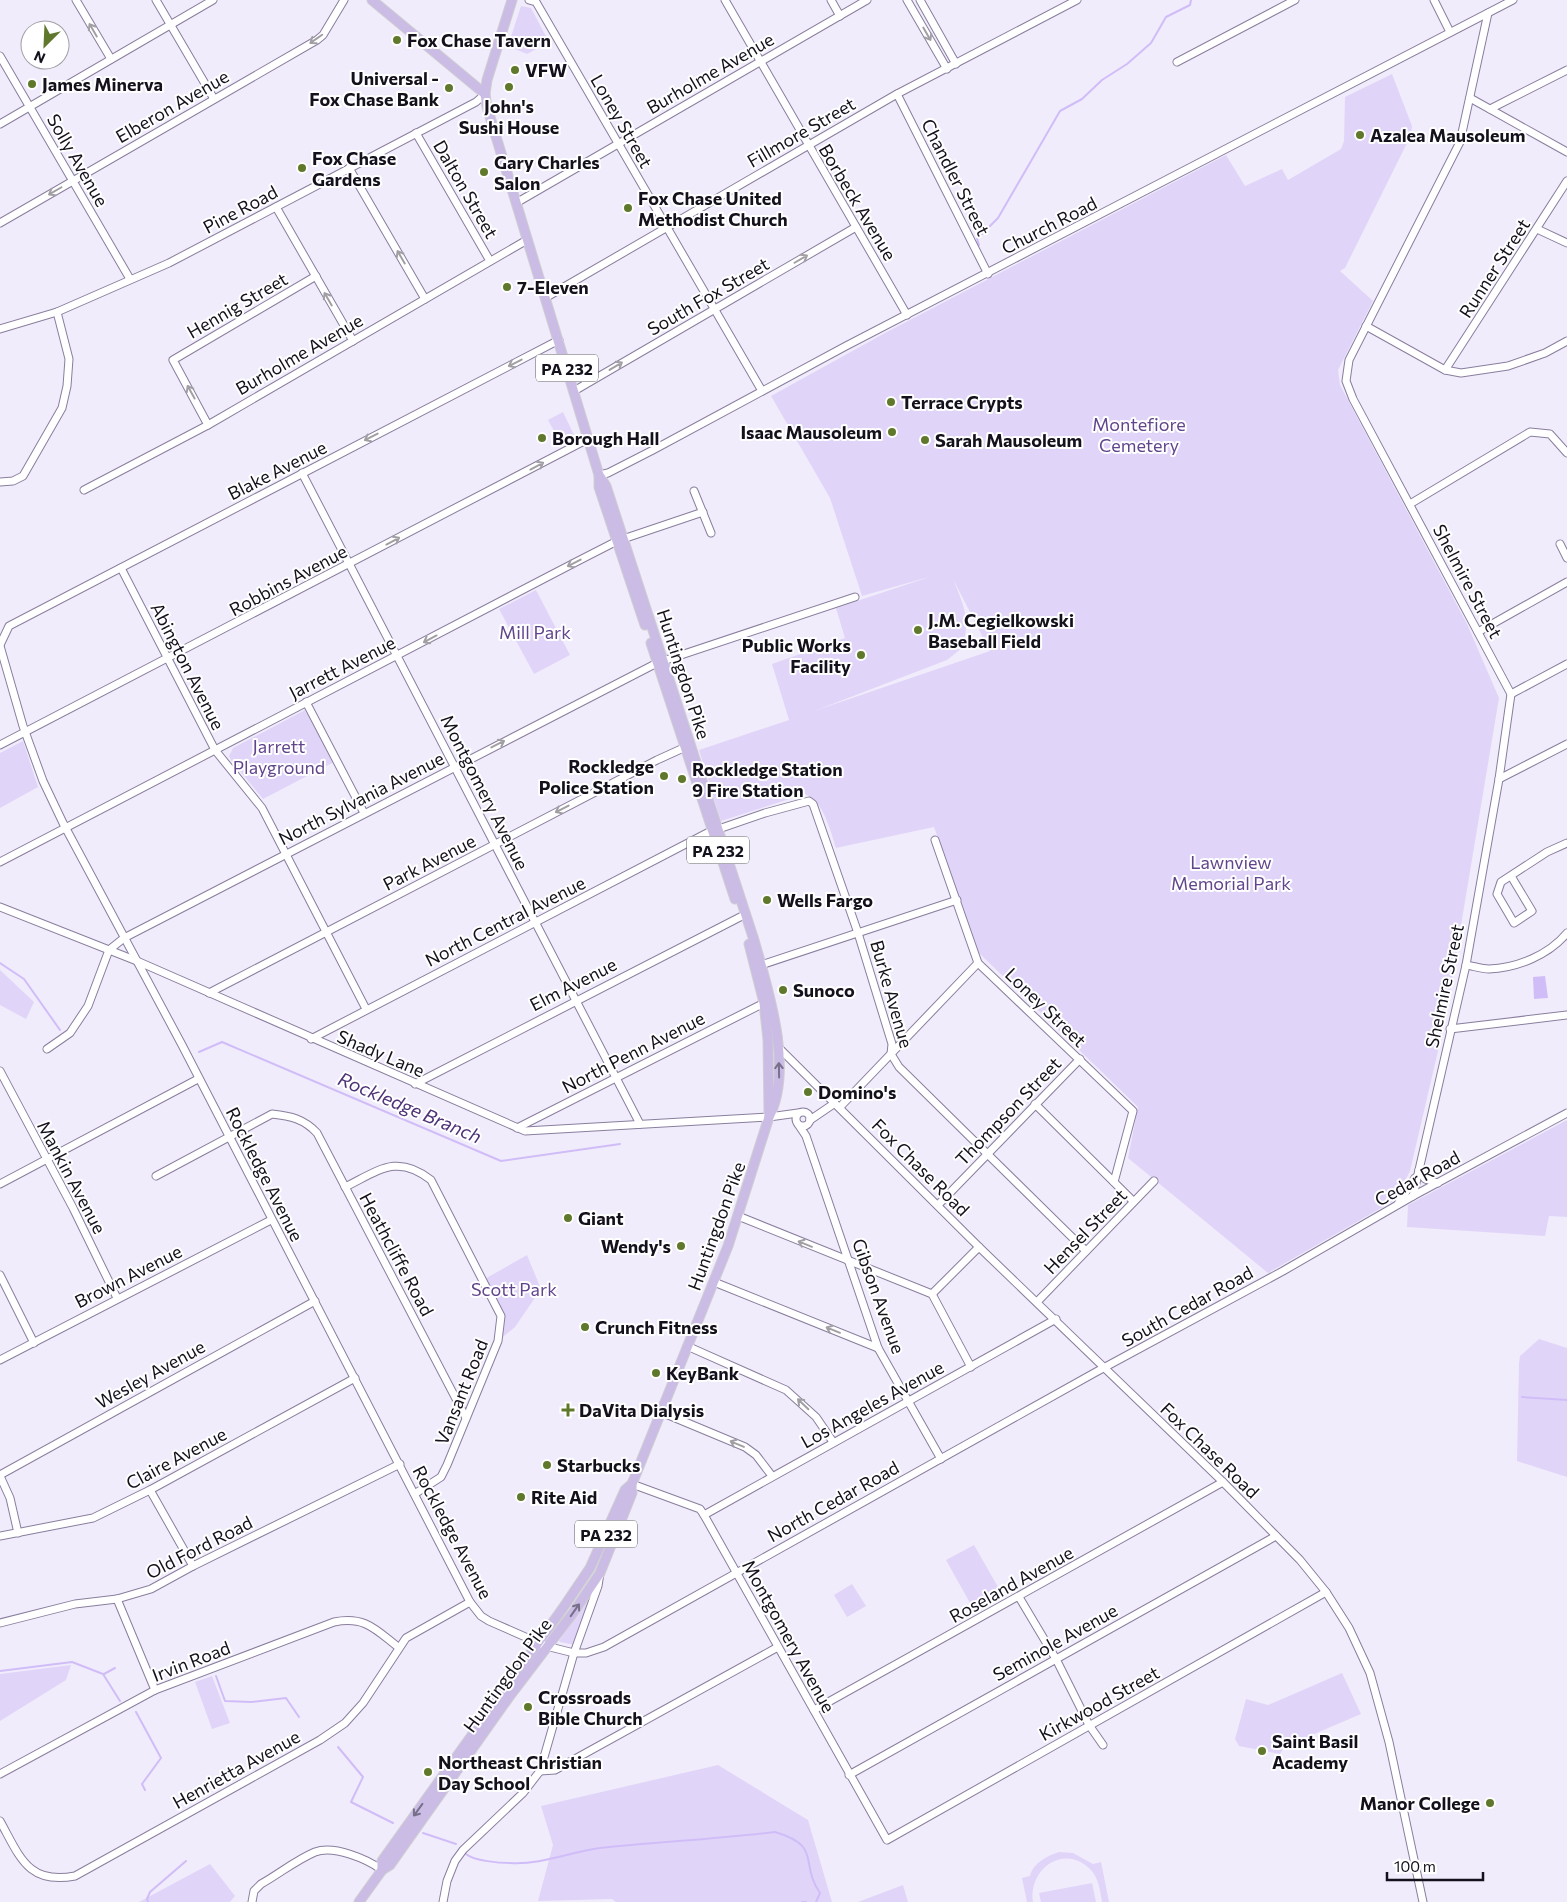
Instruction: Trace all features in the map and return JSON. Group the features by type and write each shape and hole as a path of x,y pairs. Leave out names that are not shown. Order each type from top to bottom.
{"main road":[{"path":"372,0 484,94 512,0"},
{"name":"PA 232","path":"484,94 545,298"},
{"name":"Huntingdon Pike","path":"542,1644 573,1613 600,1573 632,1493 632,1484 714,1282 738,1216 777,1096 778,1047 771,1004 620,540 599,487 599,475 545,298"},
{"name":"Huntingdon Pike","path":"758,966 770,1061 770,1117"},
{"name":"Huntingdon Pike","path":"358,1902 382,1870 390,1865 542,1644 590,1568 626,1490 632,1484"}],"street":[{"path":"76,0 111,59"},
{"path":"156,0 214,98"},
{"path":"0,124 213,0"},
{"name":"Elberon Avenue","path":"0,223 317,40 323,35 344,0"},
{"name":"Borbeck Avenue","path":"725,0 807,146 907,316"},
{"path":"831,0 840,16"},
{"name":"Burholme Avenue","path":"516,203 867,0"},
{"path":"907,0 947,69"},
{"path":"920,0 956,64"},
{"name":"Fillmore Street","path":"545,298 897,94 1077,0"},
{"path":"1177,62 1295,0"},
{"path":"1434,0 1450,32"},
{"name":"Church Road","path":"599,475 612,471 1513,0"},
{"name":"Loney Street","path":"535,1 762,391"},
{"name":"Shelmire Street","path":"1414,1196 1450,1029 1466,965 1499,779 1510,694 1353,399 1346,381 1349,360 1460,142 1488,13"},
{"name":"Solly Avenue","path":"0,56 130,280"},
{"path":"1490,109 1567,70"},
{"name":"Pine Road","path":"0,329 39,320 189,253 476,102 484,94"},
{"name":"Chandler Street","path":"897,94 988,274"},
{"path":"1470,98 1567,152"},
{"name":"Dalton Street","path":"416,133 490,261"},
{"path":"349,168 425,299"},
{"name":"Runner Street","path":"1446,370 1567,181"},
{"path":"276,207 353,341"},
{"name":"South Fox Street","path":"574,391 856,227"},
{"path":"1537,229 1567,243"},
{"name":"Burholme Avenue","path":"84,490 208,424 527,240"},
{"name":"Hennig Street","path":"208,424 173,360 316,276"},
{"path":"0,482 13,481 27,469 62,408 69,375 69,359 57,312"},
{"path":"1366,326 1446,370 1461,373 1508,366 1545,353 1567,341"},
{"name":"Blake Avenue","path":"9,626 559,340"},
{"path":"1410,504 1530,432 1550,434 1567,453"},
{"name":"Robbins Avenue","path":"0,745 588,439"},
{"name":"Montgomery Avenue","path":"302,473 640,1124"},
{"path":"694,490 711,533"},
{"name":"Jarrett Avenue","path":"0,862 620,540 703,512"},
{"path":"1560,544 1567,558"},
{"name":"Abington Avenue","path":"121,568 215,750 262,808 366,1009"},
{"path":"1478,632 1567,582"},
{"name":"North Sylvania Avenue","path":"109,950 124,938 660,662 855,597"},
{"name":"Rockledge Avenue","path":"9,626 0,645 25,732 43,781 271,1220 416,1493 470,1602 481,1616 489,1621 542,1644 574,1653"},
{"path":"1510,694 1567,664"},
{"path":"306,702 364,813"},
{"path":"1499,779 1567,744"},
{"name":"Park Avenue","path":"209,993 495,844 687,747"},
{"name":"Burke Avenue","path":"804,802 809,801 813,804 858,933 892,1044 891,1054 899,1067 1086,1252"},
{"name":"North Central Avenue","path":"311,1039 715,830 804,802"},
{"name":"Loney Street","path":"935,840 978,963 1133,1110 1114,1182"},
{"path":"1511,876 1532,912 1514,923 1497,894 1501,882 1547,852 1567,843"},
{"path":"758,966 957,900"},
{"name":"Shady Lane","path":"0,907 109,950 517,1128 534,1132 770,1117"},
{"name":"Elm Avenue","path":"416,1084 575,1000 743,915"},
{"path":"1466,965 1488,969 1518,964 1549,950 1567,933"},
{"path":"47,1049 70,1033 88,1006 109,950"},
{"path":"770,1117 824,1109 838,1105 891,1054 978,963"},
{"name":"North Penn Avenue","path":"517,1128 764,1003"},
{"path":"1450,1029 1567,1015"},
{"name":"Fox Chase Road","path":"778,1047 979,1247 1223,1482 1300,1560 1326,1592 1349,1628 1370,1673 1389,1742 1424,1902"},
{"name":"Thompson Street","path":"938,1205 1080,1059"},
{"name":"Mankin Avenue","path":"0,1071 73,1208 117,1298"},
{"path":"0,1184 198,1079"},
{"path":"1035,1104 1133,1201"},
{"path":"784,1115 797,1123 805,1125 824,1109"},
{"path":"802,1112 810,1120"},
{"path":"797,1123 802,1112"},
{"name":"Cedar Road","path":"1283,1271 1396,1206 1567,1113"},
{"name":"Heathcliffe Road","path":"229,1136 272,1114 290,1116 308,1124 318,1133 466,1418"},
{"name":"Gibson Avenue","path":"797,1123 806,1136 878,1348 940,1459"},
{"path":"156,1176 229,1136"},
{"name":"Vansant Road","path":"345,1187 390,1165 405,1166 418,1170 425,1175 431,1180 501,1316 498,1341 441,1477 416,1493"},
{"path":"1396,1206 1418,1173 1425,1179 1438,1183"},
{"name":"Hensel Street","path":"1037,1302 1154,1181"},
{"path":"738,1216 932,1294 971,1367"},
{"name":"Brown Avenue","path":"0,1360 271,1220"},
{"path":"932,1294 979,1247"},
{"name":"South Cedar Road","path":"1105,1368 1283,1271"},
{"path":"0,1275 34,1343"},
{"path":"714,1282 878,1348"},
{"name":"Wesley Avenue","path":"0,1476 315,1301"},
{"name":"Los Angeles Avenue","path":"704,1515 908,1400 1056,1320"},
{"path":"687,1346 786,1390 816,1417 833,1442"},
{"name":"North Cedar Road","path":"574,1653 586,1654 604,1647 736,1571 1105,1368"},
{"name":"Claire Avenue","path":"0,1536 93,1518 150,1490 355,1378"},
{"path":"660,1412 746,1447 756,1455 772,1476"},
{"name":"Old Ford Road","path":"0,1623 75,1604 117,1599 151,1589 193,1566 400,1464"},
{"path":"0,1476 10,1498 18,1533"},
{"name":"Roseland Avenue","path":"814,1710 1223,1482"},
{"name":"Montgomery Avenue","path":"632,1484 700,1509 887,1840"},
{"path":"150,1490 193,1566"},
{"name":"Seminole Avenue","path":"849,1775 1276,1536"},
{"path":"443,1902 446,1881 455,1861 464,1850 524,1793 540,1771 574,1653 598,1586 600,1573"},
{"name":"Kirkwood Street","path":"887,1840 1326,1592"},
{"path":"1019,1597 1056,1659 1089,1726 1103,1745"},
{"path":"117,1599 155,1690"},
{"name":"Henrietta Avenue","path":"0,1822 22,1860 33,1872 52,1878 75,1876 320,1740 345,1723 363,1704 398,1647 406,1638 470,1602"},
{"name":"Irvin Road","path":"0,1774 155,1690 334,1622 360,1621 372,1626 398,1647"},
{"path":"540,1771 555,1770 778,1647"},
{"path":"252,1901 254,1891 261,1884 317,1852 347,1854 366,1860 382,1870"}],"green space":[{"path":"521,6 531,8 549,42 527,54 508,46"},
{"path":"1392,74 1412,126 1411,135 1345,268 1340,271 1373,301 1338,370 1340,385 1467,624 1499,698 1445,1021 1410,1171 1395,1200 1268,1273 1128,1158 1138,1107 979,953 934,827 836,848 822,810 812,798 805,794 721,821 699,750 789,720 772,664 845,638 836,608 929,577 862,596 830,498 771,396 885,333 1226,155 1245,186 1282,169 1288,180 1341,149 1344,141 1345,97","holes":["953,579 990,651 817,710 947,660 962,648 966,629 965,613"]},
{"path":"563,412 574,435 560,442 548,420"},
{"name":"Mill Park","path":"536,590 570,655 534,674 499,609"},
{"name":"Jarrett Playground","path":"305,710 334,762 263,799 229,756 233,748"},
{"path":"23,741 38,787 0,808 0,753"},
{"path":"0,970 34,1002 26,1019 0,1005"},
{"path":"1567,1120 1567,1217 1549,1216 1545,1236 1407,1227 1408,1205"},
{"name":"Scott Park","path":"527,1255 541,1289 515,1327 498,1341 501,1316 483,1280"},
{"path":"1539,1339 1567,1348 1567,1477 1517,1461 1520,1356"},
{"path":"974,1545 1002,1594 974,1610 946,1560"},
{"path":"852,1584 866,1606 847,1617 834,1595"},
{"path":"593,1592 575,1645 560,1642 559,1641"},
{"path":"71,1665 66,1680 0,1721 0,1674"},
{"path":"1342,1673 1361,1714 1284,1747 1280,1754 1239,1746 1235,1739 1246,1699 1268,1705"},
{"path":"212,1676 230,1723 212,1729 195,1682"},
{"path":"718,1765 808,1820 832,1902 616,1902 612,1899 538,1901 553,1845 541,1806"},
{"path":"1059,1852 1073,1853 1093,1864 1101,1862 1109,1902 1102,1902 1097,1880 1090,1869 1080,1862 1059,1859 1050,1863 1042,1870 1036,1879 1033,1890 1033,1902 1027,1902 1022,1878 1030,1876 1034,1867 1041,1861"},
{"path":"210,1864 235,1896 230,1902 139,1902"},
{"path":"1092,1883 1096,1902 1041,1902 1039,1893"},
{"path":"903,1885 908,1902 858,1902"}],"shaded area":[{"path":"1545,976 1548,998 1534,999 1533,977"}],"waterway":[{"path":"979,245 977,239 998,218 1060,111 1082,99 1102,80 1127,64 1151,43 1166,17 1190,5 1191,0"},
{"name":"Rockledge Branch","path":"0,963 24,979 60,1030"},
{"name":"Rockledge Branch","path":"199,1052 222,1042 501,1161 620,1144"},
{"path":"1522,1397 1567,1400"},
{"path":"0,1671 72,1662 103,1674 120,1701"},
{"path":"104,1674 115,1668"},
{"path":"216,1676 225,1701 251,1702 286,1698 299,1717"},
{"path":"136,1712 161,1758 142,1784 145,1790"},
{"path":"338,1747 363,1777 351,1802 393,1823"},
{"path":"466,1854 487,1861 522,1863 600,1848 775,1832 790,1837 805,1850 814,1882 820,1893 816,1902"},
{"path":"423,1833 456,1844"},
{"path":"148,1902 147,1899 150,1892 186,1861"}],"place":[{"name":"Fox Chase Tavern","path":"397,40"},
{"name":"VFW","path":"515,70"},
{"name":"James Minerva","path":"32,84"},
{"name":"John's Sushi House","path":"509,87"},
{"name":"Universal - Fox Chase Bank","path":"449,88"},
{"name":"Azalea Mausoleum","path":"1360,135"},
{"name":"Fox Chase Gardens","path":"302,168"},
{"name":"Gary Charles Salon","path":"484,172"},
{"name":"Fox Chase United Methodist Church","path":"628,208"},
{"name":"7-Eleven","path":"507,287"},
{"name":"Terrace Crypts","path":"891,402"},
{"name":"Isaac Mausoleum","path":"892,432"},
{"name":"Borough Hall","path":"542,438"},
{"name":"Sarah Mausoleum","path":"925,440"},
{"name":"J.M. Cegielkowski Baseball Field","path":"918,630"},
{"name":"Public Works Facility","path":"861,655"},
{"name":"Rockledge Police Station","path":"664,776"},
{"name":"Rockledge Station 9 Fire Station","path":"682,779"},
{"name":"Wells Fargo","path":"767,900"},
{"name":"Sunoco","path":"783,990"},
{"name":"Domino's","path":"808,1092"},
{"name":"Giant","path":"568,1218"},
{"name":"Wendy's","path":"681,1246"},
{"name":"Crunch Fitness","path":"585,1327"},
{"name":"KeyBank","path":"656,1373"},
{"name":"DaVita Dialysis","path":"568,1410"},
{"name":"Starbucks","path":"547,1465"},
{"name":"Rite Aid","path":"521,1497"},
{"name":"Crossroads Bible Church","path":"528,1707"},
{"name":"Saint Basil Academy","path":"1262,1751"},
{"name":"Northeast Christian Day School","path":"428,1772"},
{"name":"Manor College","path":"1490,1803"}],"park label":[{"name":"Montefiore Cemetery","path":"1139,434"},
{"name":"Lawnview Memorial Park","path":"1231,872"}]}
